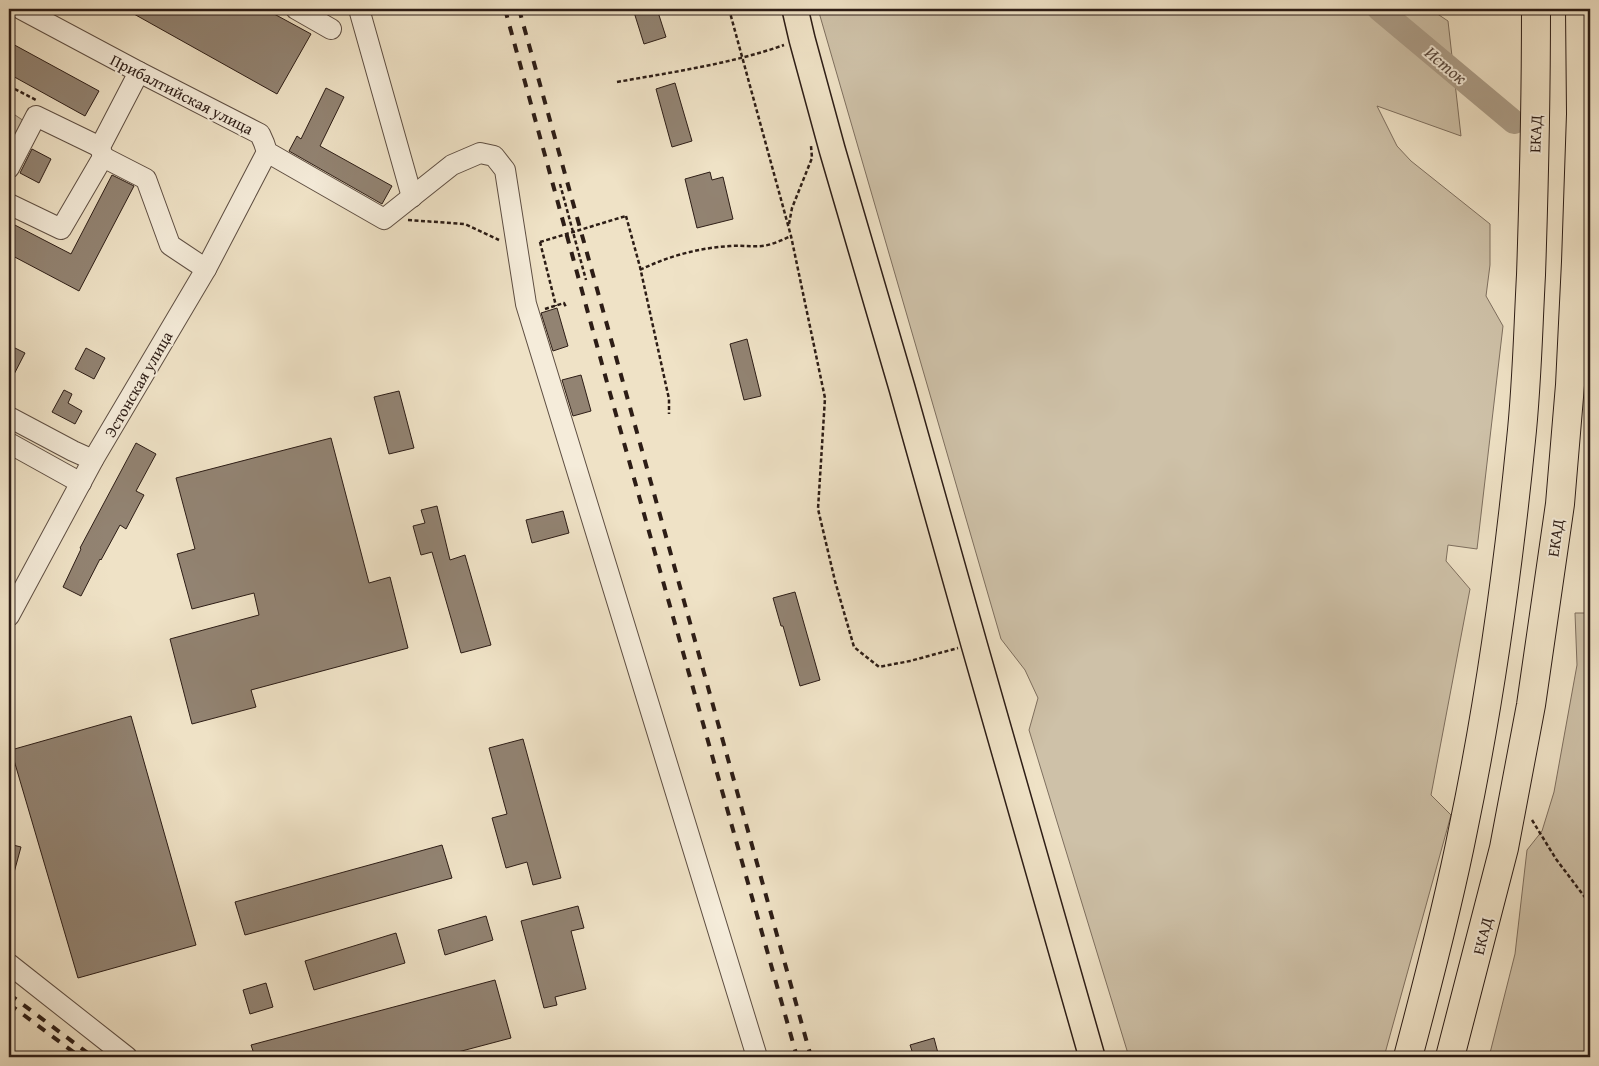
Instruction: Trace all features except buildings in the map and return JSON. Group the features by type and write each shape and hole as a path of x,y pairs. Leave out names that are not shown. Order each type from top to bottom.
{"highway":[{"name":"ЕКАД","path":"1408,1057 1438,946 1464,828 1504,596 1522,438 1528,337 1536,82 1536,9"},
{"name":"ЕКАД","path":"1450,1057 1504,848 1531,705 1560,504 1570,385 1576,272 1581,114 1580,9"}],"main road":[{"path":"795,9 852,220 902,388 1092,1057"}],"street":[{"name":"Прибалтийская улица","path":"21,9 260,134 266,152 384,219"},
{"path":"296,9 332,29"},
{"path":"359,9 412,197"},
{"path":"9,204 61,229 102,152 139,72"},
{"path":"9,168 36,116 102,152 146,180 170,245 206,269"},
{"name":"Эстонская улица","path":"9,616 93,460 206,269 266,152"},
{"path":"384,219 452,166 480,153 494,156 505,170 526,304 757,1057"},
{"path":"9,417 93,460"},
{"path":"9,444 82,483"},
{"path":"9,964 127,1057"}],"path":[{"path":"729,9 791,236 825,398 818,509 835,581 854,646 879,667 974,644"},
{"path":"617,82 743,58 802,39"},
{"path":"9,86 41,103"},
{"path":"788,225 792,208 812,158 810,140"},
{"path":"560,184 586,280"},
{"path":"556,306 540,242 626,216 640,269 669,399 669,414"},
{"path":"384,219 464,224 518,249"},
{"path":"640,269 696,250 731,246 762,246 780,242 791,236"},
{"path":"529,314 564,304 566,306"},
{"path":"1532,820 1556,859 1590,904"}],"shaded area":[{"path":"818,9 1430,9 1448,21 1461,136 1377,106 1397,146 1411,161 1490,224 1490,265 1486,296 1503,326 1477,549 1448,545 1446,561 1470,589 1431,795 1451,815 1384,1057 1129,1057 1029,730 1038,698 1025,670 1001,639"},
{"path":"9,111 24,121 9,152"},
{"path":"1575,613 1590,613 1590,1049 1580,1057 1489,1057 1515,954 1527,850 1542,831 1554,792 1577,665"}],"waterway":[{"name":"Исток","path":"1379,9 1514,122"}],"railway":[{"path":"505,9 608,386 797,1057"},
{"path":"519,9 811,1057"},
{"path":"9,994 93,1057"},
{"path":"9,1004 80,1057"}]}
